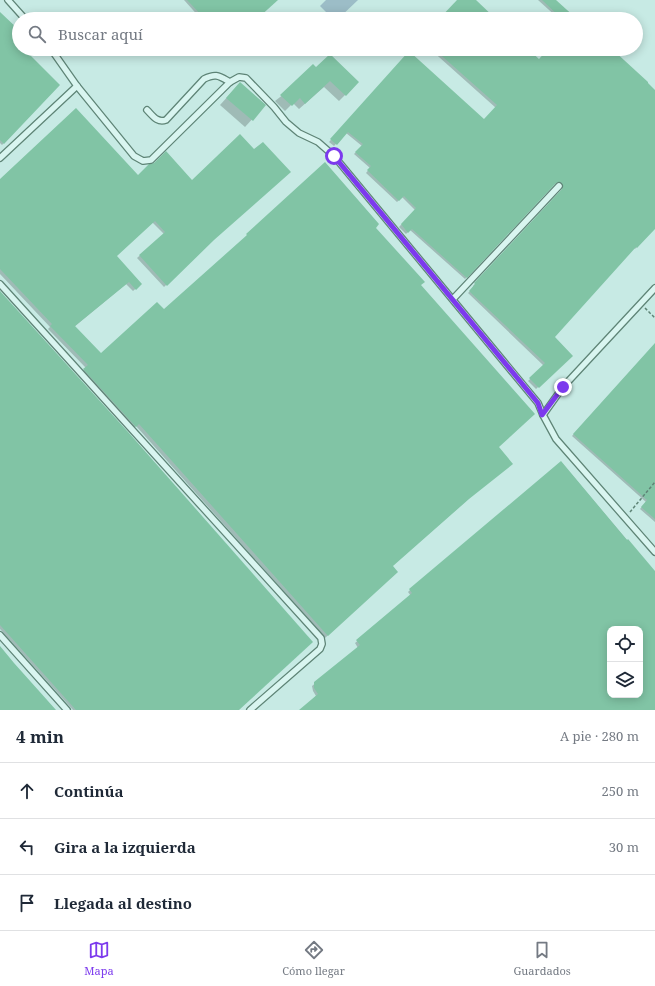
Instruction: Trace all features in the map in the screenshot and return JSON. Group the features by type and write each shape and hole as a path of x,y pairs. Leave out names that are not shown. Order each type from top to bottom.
{"lane":[{"path":"8,0 18,12"},
{"path":"56,56 77,86 134,156 143,161 151,160 230,82 239,77 246,78 274,107 286,122 318,142 334,156 538,403 542,415 556,439 655,552"},
{"path":"147,110 158,121 166,120 204,79 217,75 230,82"},
{"path":"0,158 77,86"},
{"path":"453,299 559,186"},
{"path":"0,284 321,638 322,644 320,649 250,710"},
{"path":"542,415 563,387 655,288"},
{"path":"0,635 67,710"}],"path":[{"path":"640,304 655,318"},
{"path":"625,518 655,482"}],"shaded area":[{"path":"326,0 358,0 345,12 326,12 320,6"}],"building":[{"path":"187,0 278,0 265,12 198,12"},
{"path":"457,0 476,0 489,12 446,12"},
{"path":"542,0 556,0 569,12 555,12"},
{"path":"0,12 12,23 12,56 31,56 60,85 4,144 0,140"},
{"path":"328,56 332,56 359,82 346,96 330,81 305,104 300,98 292,106 280,95 313,64 316,67"},
{"path":"405,56 415,56 484,119 497,105 442,56 536,56 539,59 542,56 620,56 655,90 655,229 637,248 636,247 555,337 573,356 539,388 529,378 545,363 469,291 475,284 474,283 562,189 562,183 556,183 467,278 412,229 408,233 401,224 416,208 404,196 399,201 367,170 371,166 355,152 363,144 348,132 337,145 330,139"},
{"path":"240,82 266,105 253,121 226,98"},
{"path":"76,108 138,175 149,164 154,163 166,151 192,180 240,134 254,149 263,142 291,172 214,240 167,286 139,255 165,232 155,221 117,256 142,284 136,290 129,282 75,326 101,353 157,302 164,309 247,235 246,234 325,162 379,224 376,228 425,282 421,285 535,414 499,447 513,464 469,499 393,566 398,572 328,636 139,424 136,427 83,369 88,365 50,326 52,324 0,269 0,179"},
{"path":"0,291 129,433 313,642 239,710 76,710 0,625"},
{"path":"655,343 655,519 641,507 647,500 573,434"},
{"path":"561,461 655,571 655,710 299,710 318,694 314,688 314,682 360,645 356,640 412,593 409,589"},
{"path":"0,646 14,663 56,710 0,710"}],"route":[{"path":"334,156 538,403 542,415 563,387"}]}
